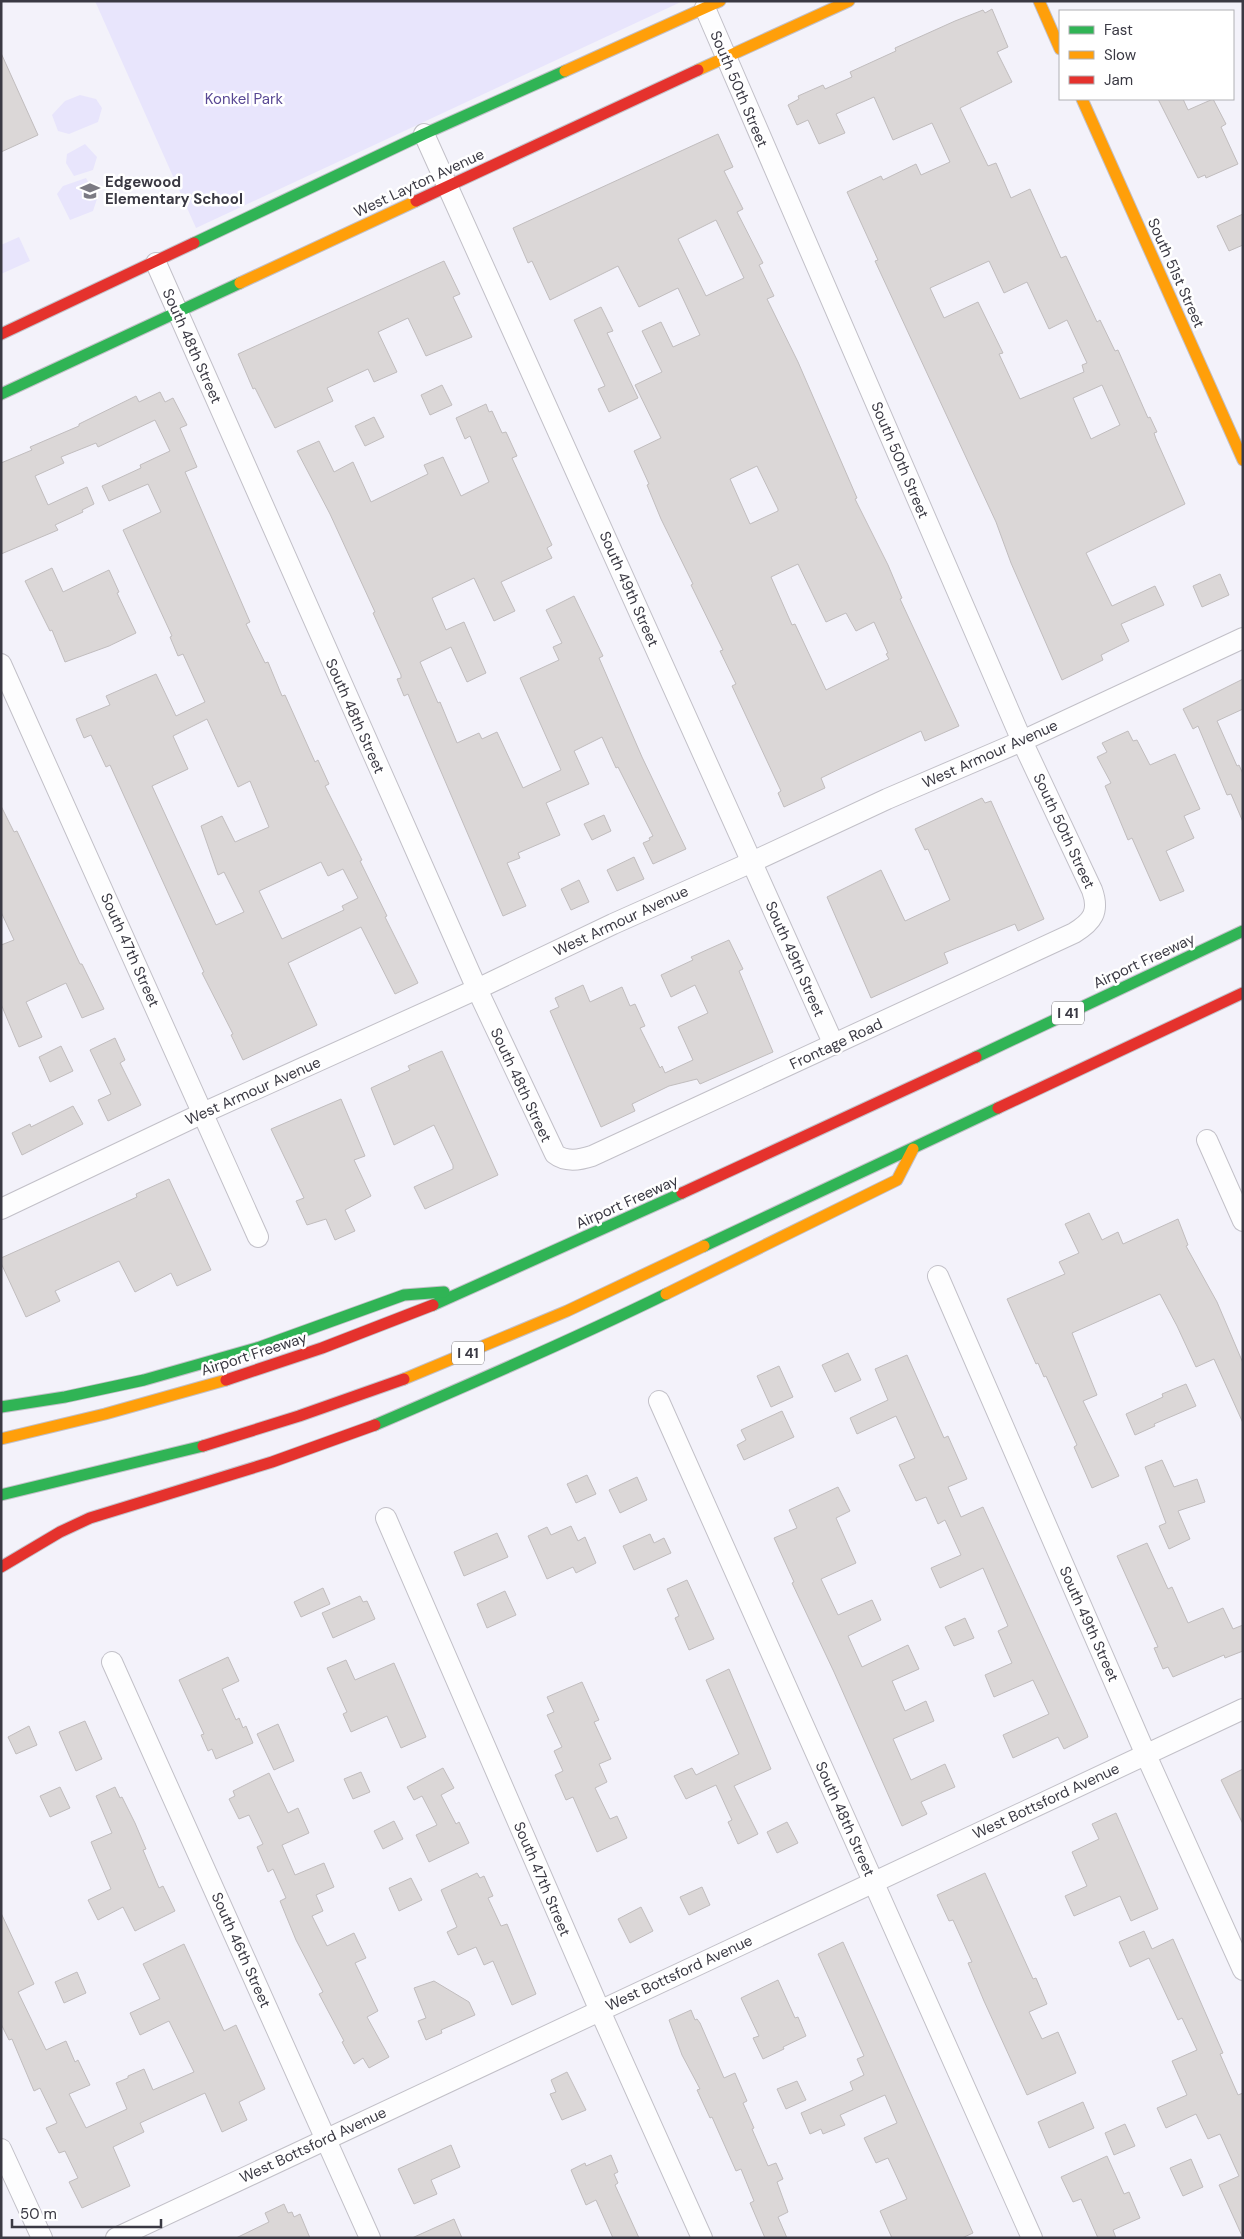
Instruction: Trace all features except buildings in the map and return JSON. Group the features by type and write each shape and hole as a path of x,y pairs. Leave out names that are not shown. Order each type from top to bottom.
{"main road":[{"name":"West Layton Avenue","path":"1,394 725,57 850,1"},
{"path":"1039,1 1059,47"},
{"path":"1,334 156,263 424,134 713,5"},
{"name":"South 51st Street","path":"1082,100 1243,460"},
{"name":"Airport Freeway","path":"1,1439 94,1418 277,1364 388,1323 465,1291 751,1162 1243,931"},
{"name":"I 41","path":"1,1495 56,1484 189,1451 299,1416 431,1368 567,1311 1243,993"},
{"path":"1,1567 60,1532 90,1518 272,1462 374,1425 491,1376 595,1329 897,1180 913,1149"},
{"path":"1,1407 65,1397 202,1365 279,1340 404,1294 465,1291"}],"street":[{"name":"South 50th Street","path":"713,5 725,57 1022,741 1092,890 1096,912"},
{"name":"South 49th Street","path":"424,134 834,1045"},
{"name":"South 48th Street","path":"156,263 477,989 552,1150 558,1156 567,1159"},
{"name":"West Armour Avenue","path":"1,1209 203,1113 477,989 613,924 887,799 1022,741 1243,638"},
{"name":"South 47th Street","path":"1,664 258,1237"},
{"name":"Frontage Road","path":"567,1159 588,1158 597,1154 1074,933 1092,920 1096,912"},
{"path":"1207,1140 1243,1221"},
{"name":"South 49th Street","path":"938,1276 1146,1755 1243,1970"},
{"name":"South 48th Street","path":"659,1401 1032,2238"},
{"name":"South 47th Street","path":"386,1518 600,2011 702,2238"},
{"name":"South 46th Street","path":"112,1662 370,2238"},
{"name":"West Bottsford Avenue","path":"116,2238 1243,1709"},
{"path":"1,2149 42,2238"}],"green space":[{"name":"Konkel Park","path":"95,1 683,1 196,228"},
{"path":"80,95 96,99 102,108 98,122 69,134 58,131 52,115 65,101"},
{"path":"85,144 97,157 93,170 74,176 66,163 67,154"},
{"path":"86,178 97,199 93,211 70,220 57,194 63,186"},
{"path":"19,237 30,261 1,274 1,245"}],"traffic: fast":[{"path":"194,243 424,134 565,71"},
{"path":"1,394 240,283"},
{"path":"976,1057 1243,931"},
{"path":"704,1246 998,1108"},
{"path":"433,1305 682,1193"},
{"path":"1,1407 65,1397 144,1380 260,1347 404,1295 444,1292"},
{"path":"375,1425 558,1345 666,1294"},
{"path":"1,1495 203,1446"}],"traffic: slow":[{"path":"565,71 720,1"},
{"path":"698,70 849,1"},
{"path":"1039,1 1059,47"},
{"path":"1082,100 1243,460"},
{"path":"240,283 416,201"},
{"path":"666,1294 897,1180 913,1149"},
{"path":"404,1379 567,1311 704,1246"},
{"path":"1,1439 105,1414 226,1380"}],"traffic: jam":[{"path":"416,201 698,70"},
{"path":"1,334 194,243"},
{"path":"998,1108 1243,993"},
{"path":"682,1193 976,1057"},
{"path":"226,1380 322,1348 433,1305"},
{"path":"203,1446 299,1416 404,1379"},
{"path":"1,1567 60,1532 90,1518 272,1462 375,1425"}],"place":[{"name":"Edgewood Elementary School","path":"90,191"}]}
